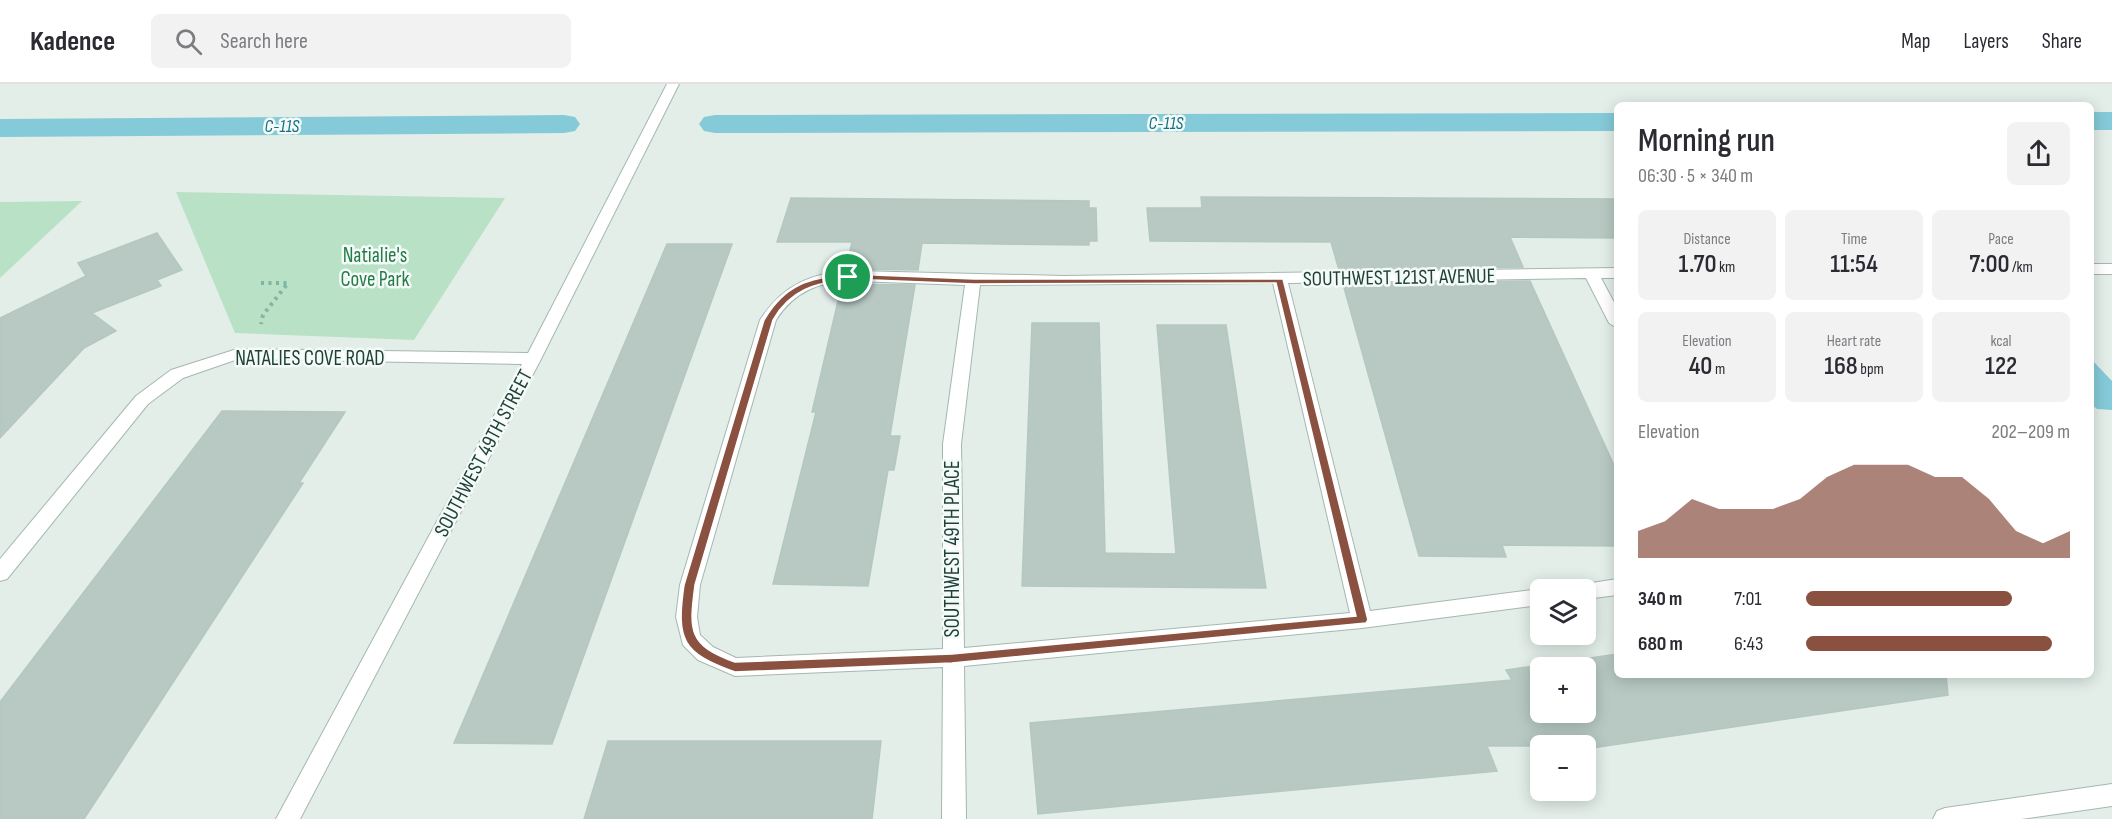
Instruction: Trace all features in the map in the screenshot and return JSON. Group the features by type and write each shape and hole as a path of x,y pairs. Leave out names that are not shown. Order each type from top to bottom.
{"street":[{"name":"SOUTHWEST 49TH STREET","path":"288,819 533,359 673,84"},
{"path":"2094,269 2112,269"},
{"path":"1591,273 1614,317"},
{"name":"SOUTHWEST 121ST AVENUE","path":"952,658 735,667 706,657 690,640 685,616 690,585 768,320 777,305 789,294 809,283 828,278 974,281 1280,281 1345,276 1614,273"},
{"name":"SOUTHWEST 49TH PLACE","path":"954,819 952,444 974,281"},
{"path":"1280,281 1362,620"},
{"name":"NATALIES COVE ROAD","path":"0,573 142,400 177,374 237,354 533,359"},
{"path":"1596,590 1614,587"},
{"path":"952,658 1362,620 1530,598"},
{"path":"1946,819 2112,795"}],"path":[{"path":"261,283 288,283 263,315 261,324"}],"green space":[{"name":"Natialie's Cove Park","path":"176,192 505,198 414,340 235,333"},
{"path":"82,201 0,278 0,202"}],"water":[{"path":"2094,362 2112,381 2112,410 2097,409 2094,406"}],"building":[{"path":"1201,197 1614,199 1614,238 1510,237 1523,267 1339,270 1331,242 1150,241 1147,208 1202,208"},
{"path":"791,198 1089,201 1089,208 1096,208 1097,241 1089,241 1089,245 922,243 918,270 846,269 852,242 777,242"},
{"path":"157,233 182,270 157,280 161,286 92,313 116,331 84,348 0,438 0,318 86,276 78,263"},
{"path":"667,244 732,244 552,744 454,743"},
{"path":"1530,281 1614,465 1614,546 1502,545 1506,557 1419,556 1343,284"},
{"path":"842,284 915,285 890,436 900,436 894,470 888,470 868,586 773,584 816,412 812,412"},
{"path":"1032,323 1099,323 1105,553 1176,554 1157,325 1226,325 1266,588 1022,586"},
{"path":"222,411 345,412 299,483 303,483 84,819 0,819 0,702"},
{"path":"1614,654 1614,678 1946,678 1948,695 1596,748 1596,735 1530,735 1530,746 1487,746 1497,771 1038,814 1030,723 1512,680 1506,670 1530,667 1530,723 1596,723 1596,657"},
{"path":"608,741 881,741 872,819 584,819"}],"waterway":[{"name":"C-11S","path":"2094,121 2112,121"},
{"name":"C-11S","path":"715,124 1614,122"},
{"name":"C-11S","path":"0,128 564,124"}],"route":[{"path":"848,277 974,281 1280,281 1362,620 952,658 735,667 706,657 690,640 685,616 690,585 768,320 777,305 801,286 817,280 848,277"}]}
